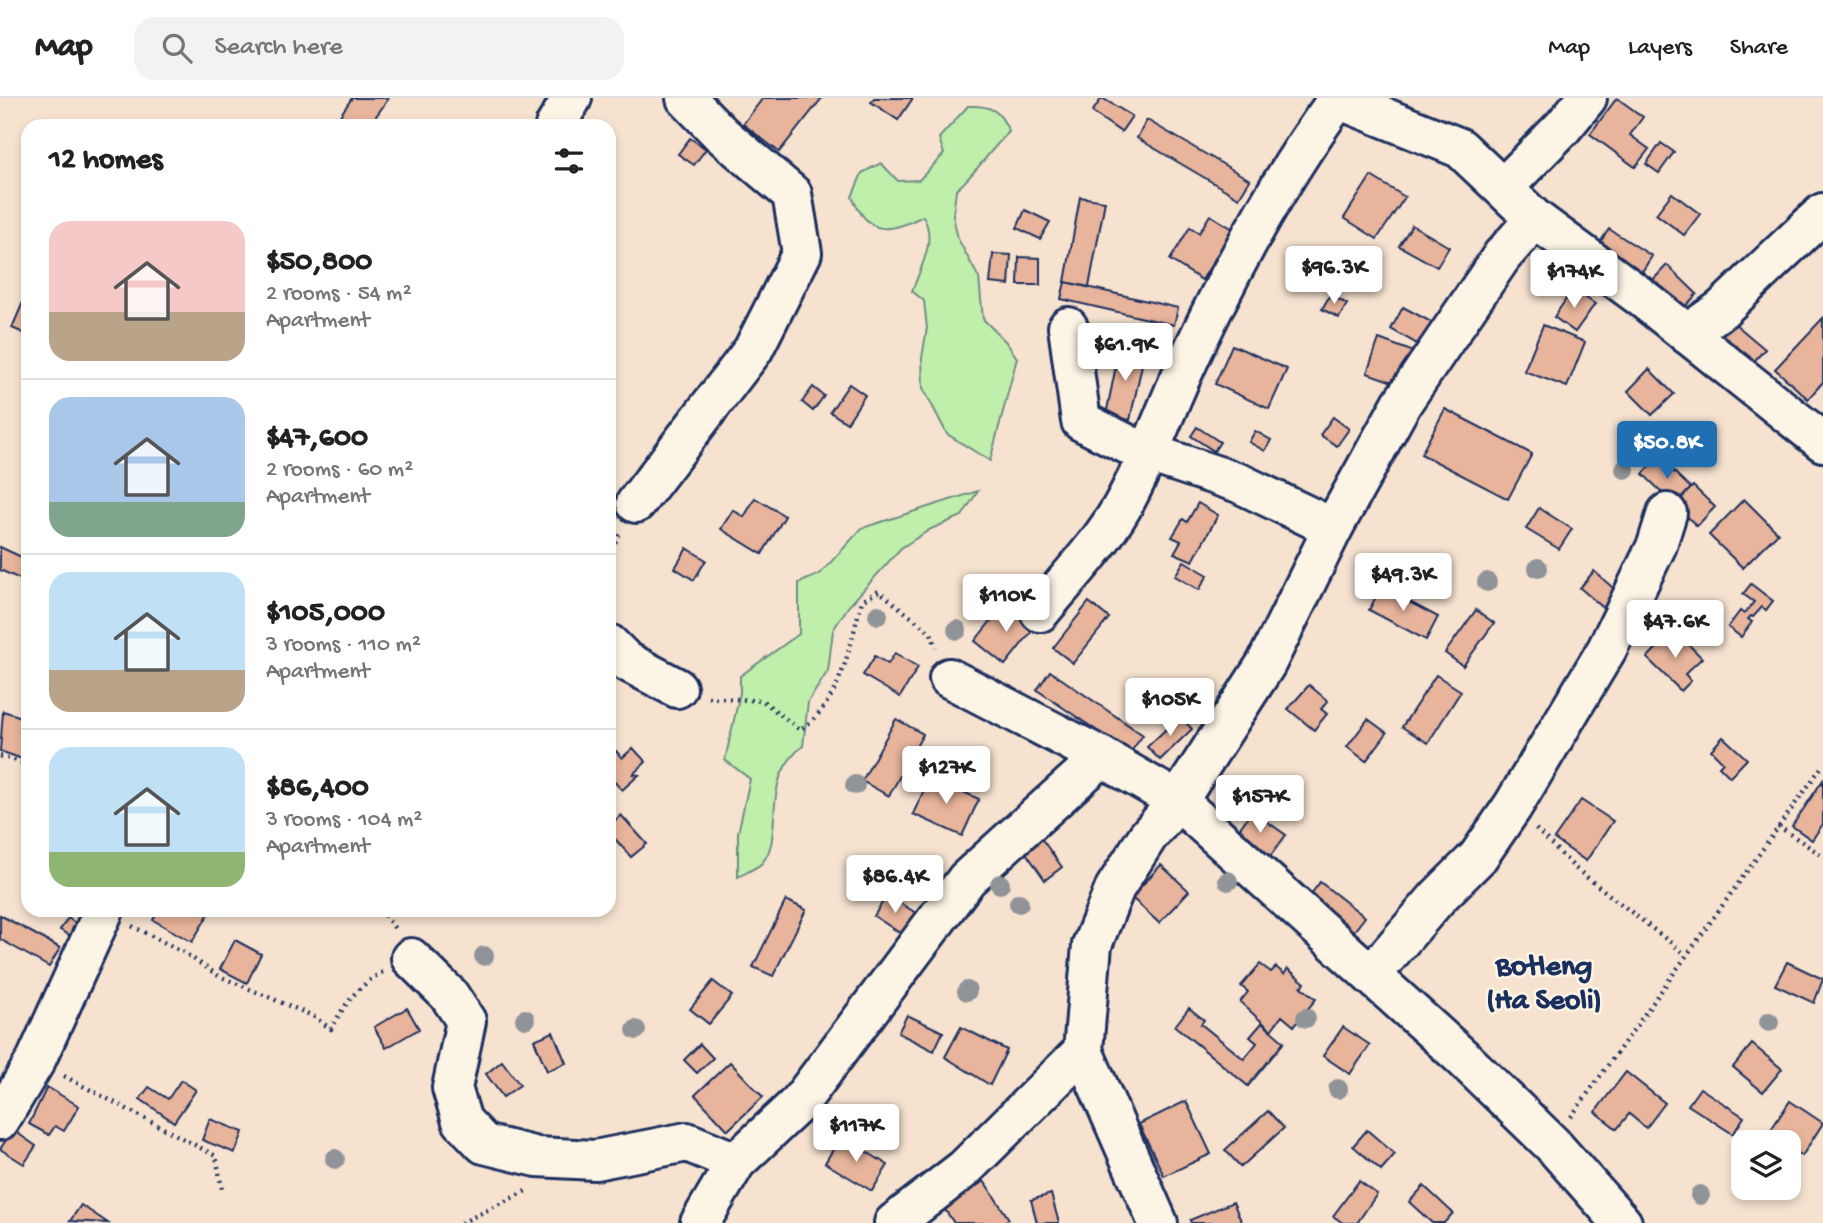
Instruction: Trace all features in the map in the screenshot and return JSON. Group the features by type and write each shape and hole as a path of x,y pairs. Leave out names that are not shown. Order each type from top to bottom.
{"street":[{"path":"559,119 572,98"},
{"path":"636,503 753,349 802,253 792,194 721,134 686,98"},
{"path":"1040,612 1098,542 1121,509 1150,453 1179,381 1258,224 1312,134 1338,98 1460,148 1535,219 1823,442"},
{"path":"1504,187 1563,127 1587,98"},
{"path":"1686,334 1722,309 1823,213"},
{"path":"1158,1223 1083,1051 1092,945 1115,888 1148,836 1178,801 1266,664 1333,528 1402,403 1502,256 1535,219"},
{"path":"1068,327 1081,421 1150,453 1239,483 1333,528"},
{"path":"1371,975 1438,897 1478,857 1513,806 1607,649 1657,545 1667,513"},
{"path":"616,651 626,661 677,688"},
{"path":"949,678 1102,757 1178,801 1371,975 1552,1144 1622,1223"},
{"path":"700,1223 736,1162 800,1102 967,879 1102,757"},
{"path":"0,1121 36,1060 100,917"},
{"path":"411,958 449,995 466,1021 452,1088 462,1121 484,1144 537,1157 595,1160 687,1142 736,1162"},
{"path":"894,1223 964,1169 1083,1051"}],"path":[{"path":"677,688 719,699 763,701 800,730 816,720 841,677 862,601 879,591 931,634 949,678"},
{"path":"0,756 21,762"},
{"path":"1552,1144 1685,954 1823,765"},
{"path":"1513,806 1575,868 1685,954"},
{"path":"1778,826 1823,856"},
{"path":"115,917 183,952 219,976 313,1016 331,1028 342,1008 365,982 411,958"},
{"path":"36,1060 216,1156 222,1189"}],"green space":[{"path":"968,106 994,110 1009,132 956,190 953,216 958,239 979,278 983,319 1006,342 1017,358 990,461 947,434 923,388 922,358 927,328 924,301 912,291 928,244 927,225 923,216 900,226 881,228 865,219 852,197 862,173 881,163 898,181 919,180 944,154 939,138"},
{"path":"978,491 962,516 931,529 901,548 848,607 833,630 828,671 808,702 803,746 789,760 781,775 769,851 760,865 738,877 738,833 750,779 725,760 740,693 740,676 799,634 799,583 820,574 862,528"}],"building":[{"path":"352,98 389,98 374,119 338,119"},
{"path":"763,98 822,98 779,152 743,124"},
{"path":"874,98 913,98 898,120 871,102"},
{"path":"1102,98 1132,116 1121,132 1092,112"},
{"path":"1617,98 1643,117 1630,135 1649,149 1635,167 1590,134"},
{"path":"1147,120 1250,180 1239,198 1137,138"},
{"path":"690,138 706,149 694,165 678,154"},
{"path":"1661,143 1674,152 1659,173 1646,164"},
{"path":"1371,176 1405,197 1377,239 1344,218"},
{"path":"1672,193 1700,214 1684,235 1656,214"},
{"path":"1080,197 1105,201 1089,287 1065,282"},
{"path":"1025,210 1050,222 1040,239 1017,228"},
{"path":"1210,215 1233,229 1202,280 1170,260 1190,227 1199,233"},
{"path":"1412,225 1449,247 1437,267 1399,246"},
{"path":"1609,229 1652,256 1638,278 1595,250"},
{"path":"993,254 1011,255 1009,285 990,283"},
{"path":"1019,257 1040,258 1040,285 1018,285"},
{"path":"1667,265 1697,294 1680,312 1650,283"},
{"path":"1065,282 1178,308 1174,325 1061,299"},
{"path":"1573,289 1595,304 1575,332 1554,317"},
{"path":"1330,295 1347,304 1339,318 1322,309"},
{"path":"21,307 21,332 12,328"},
{"path":"1403,307 1433,323 1421,346 1391,329"},
{"path":"1728,318 1765,349 1750,366 1714,335"},
{"path":"1823,318 1823,382 1808,399 1775,369"},
{"path":"1543,325 1585,342 1567,387 1524,371"},
{"path":"1379,339 1414,352 1401,385 1367,373"},
{"path":"1232,345 1287,369 1269,409 1215,384"},
{"path":"1120,346 1145,351 1130,420 1106,415"},
{"path":"1649,369 1674,394 1652,415 1628,391"},
{"path":"849,384 865,395 847,423 830,412"},
{"path":"813,387 824,396 813,411 802,402"},
{"path":"1445,409 1532,454 1508,499 1421,454"},
{"path":"1333,417 1349,429 1337,446 1320,435"},
{"path":"1197,427 1220,442 1214,451 1191,436"},
{"path":"1255,431 1271,440 1265,451 1249,442"},
{"path":"1658,457 1691,488 1675,505 1643,474"},
{"path":"1693,486 1715,507 1697,526 1675,505"},
{"path":"755,498 785,516 762,554 721,529 733,510 744,517"},
{"path":"1744,499 1778,533 1743,568 1709,535"},
{"path":"1198,503 1218,515 1193,561 1174,553 1181,541 1172,537 1183,519 1187,522"},
{"path":"1539,508 1572,529 1559,549 1526,529"},
{"path":"0,547 21,557 20,579 0,570"},
{"path":"687,548 706,560 694,580 675,568"},
{"path":"1184,561 1208,575 1199,590 1175,576"},
{"path":"1594,571 1621,595 1607,611 1580,588"},
{"path":"1751,584 1773,601 1766,610 1762,607 1748,619 1752,622 1741,637 1728,627 1740,611 1744,614 1754,602 1743,594"},
{"path":"1381,587 1438,617 1426,640 1369,610"},
{"path":"1006,602 1036,626 1005,665 975,641"},
{"path":"1089,602 1109,618 1073,663 1053,648"},
{"path":"1476,610 1494,623 1463,666 1445,653"},
{"path":"1674,630 1702,658 1685,674 1691,681 1681,691 1647,658"},
{"path":"895,653 918,667 900,697 863,675 875,656 888,664"},
{"path":"1050,671 1143,735 1130,753 1037,690"},
{"path":"1436,675 1461,691 1428,743 1402,727"},
{"path":"1309,685 1328,701 1321,709 1327,714 1314,730 1288,709"},
{"path":"3,711 21,717 21,758 0,751"},
{"path":"1180,716 1192,729 1160,760 1147,747"},
{"path":"896,719 923,734 889,796 862,781"},
{"path":"1368,719 1387,733 1366,761 1347,747"},
{"path":"1723,737 1747,759 1730,777 1719,766 1723,762 1711,750"},
{"path":"633,748 646,762 633,774 639,775 622,790 616,784 616,751 622,758"},
{"path":"930,777 979,799 962,836 913,814"},
{"path":"1823,780 1823,824 1812,840 1792,826"},
{"path":"1581,800 1613,821 1586,861 1554,839"},
{"path":"1252,811 1286,835 1268,859 1235,835"},
{"path":"621,815 647,844 631,857 616,840 616,820"},
{"path":"1041,838 1062,867 1045,880 1024,850"},
{"path":"1161,865 1189,891 1159,923 1131,897"},
{"path":"1320,882 1365,917 1351,935 1306,901"},
{"path":"887,895 916,913 903,935 874,916"},
{"path":"786,900 806,910 773,976 753,967"},
{"path":"0,915 60,948 49,967 0,939"},
{"path":"155,917 207,917 192,942 153,920"},
{"path":"68,918 81,927 74,938 60,930"},
{"path":"235,940 261,954 247,983 220,969"},
{"path":"1787,962 1823,979 1814,1003 1775,985"},
{"path":"1260,964 1271,972 1276,967 1284,974 1288,969 1305,983 1301,987 1316,999 1294,1026 1282,1016 1271,1030 1240,1002 1248,992 1241,986"},
{"path":"713,981 732,996 709,1024 690,1009"},
{"path":"407,1008 419,1029 386,1048 374,1027"},
{"path":"1189,1008 1204,1020 1201,1024 1244,1059 1257,1043 1250,1037 1262,1023 1284,1042 1248,1086 1175,1026"},
{"path":"907,1015 943,1032 934,1051 898,1033"},
{"path":"961,1027 1007,1050 990,1085 945,1057"},
{"path":"1343,1027 1370,1045 1350,1074 1323,1056"},
{"path":"553,1032 566,1063 547,1071 534,1040"},
{"path":"700,1044 713,1058 697,1073 684,1060"},
{"path":"1752,1044 1782,1069 1763,1092 1733,1067"},
{"path":"502,1061 520,1085 503,1097 486,1074"},
{"path":"730,1062 763,1097 728,1130 695,1095"},
{"path":"1626,1072 1665,1103 1646,1128 1629,1114 1617,1129 1595,1112"},
{"path":"181,1080 196,1090 174,1122 140,1099 149,1087 168,1099"},
{"path":"47,1087 79,1106 64,1131 55,1126 49,1135 29,1124"},
{"path":"1700,1088 1744,1117 1731,1133 1688,1105"},
{"path":"1186,1101 1211,1154 1164,1176 1139,1124"},
{"path":"1790,1101 1823,1123 1802,1156 1801,1130 1771,1130"},
{"path":"1268,1111 1284,1128 1241,1167 1225,1150"},
{"path":"210,1119 243,1132 235,1153 202,1140"},
{"path":"13,1130 36,1146 24,1164 0,1149"},
{"path":"1367,1130 1395,1154 1381,1170 1353,1146"},
{"path":"841,1136 888,1165 872,1191 825,1163"},
{"path":"984,1181 1009,1219 1003,1223 954,1223 944,1208"},
{"path":"1359,1181 1377,1194 1357,1223 1343,1223 1333,1216"},
{"path":"1424,1186 1453,1213 1444,1223 1432,1223 1409,1202"},
{"path":"1051,1194 1059,1223 1037,1223 1031,1200"},
{"path":"1233,1202 1242,1223 1191,1223 1190,1220"},
{"path":"81,1205 108,1223 70,1221"}],"district":[{"name":"Botleng (Ha Seoli)","path":"1544,981"}]}
